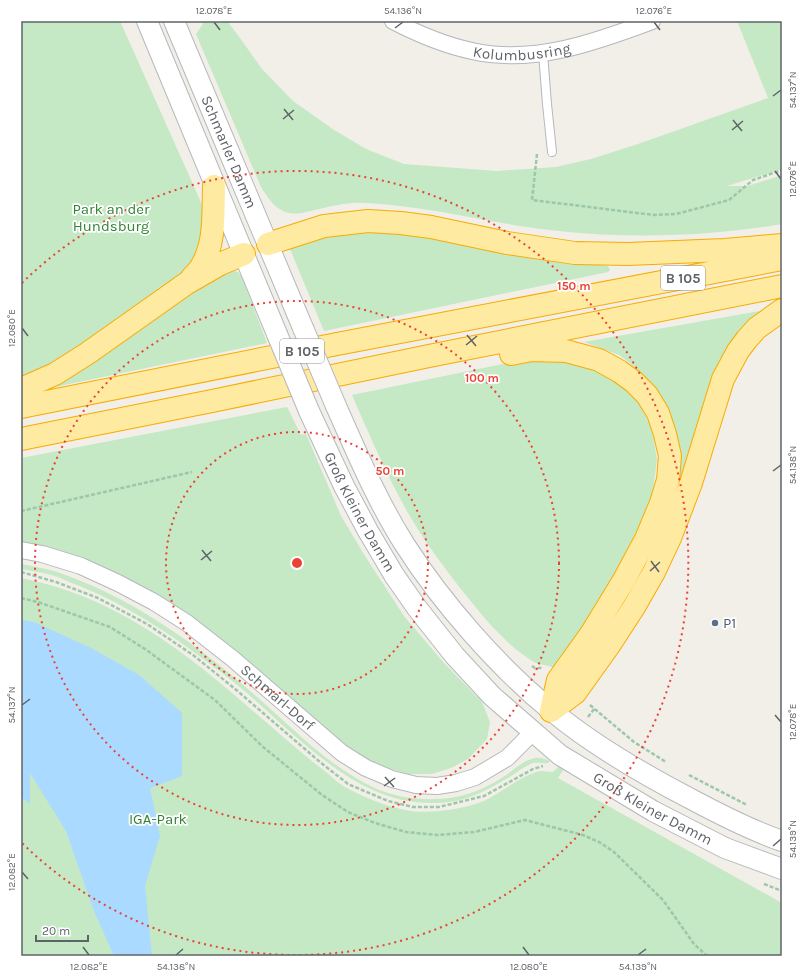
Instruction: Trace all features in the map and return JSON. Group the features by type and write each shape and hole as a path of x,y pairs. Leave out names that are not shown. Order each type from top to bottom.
{"highway":[{"path":"187,283 201,267 209,250 212,232 214,186"},
{"path":"268,244 324,226 368,221 431,227 507,243 575,253 725,250 782,245"},
{"path":"21,389 55,374 88,353 187,283 220,264 244,254"},
{"name":"B 105","path":"21,407 337,344 782,259"},
{"name":"B 105","path":"21,439 782,286"},
{"path":"551,711 575,693 634,607 654,572 670,538 692,483 723,379 738,351 757,328 782,310"},
{"path":"429,356 464,363 532,350 566,351 599,360 619,371 634,382 647,395 658,413 670,456 668,480 661,503 646,538 624,580 592,634 558,680 551,711"}],"street":[{"name":"Schmarler Damm","path":"147,21 214,186 244,254"},
{"name":"Schmarler Damm","path":"174,21 284,283"},
{"name":"Kolumbusring","path":"393,21 416,33 473,52 516,55 582,45 652,21"},
{"path":"244,254 268,244"},
{"path":"244,254 258,259 271,268 284,283"},
{"name":"Groß Kleiner Damm","path":"244,254 309,412 344,486 394,575 417,608 455,656 487,690 560,755 653,812 725,848 782,869"},
{"name":"Groß Kleiner Damm","path":"284,283 336,406 377,496 409,551 439,593 476,638 512,675 551,711 588,738 657,782 758,833 782,840"},
{"name":"Schmarl-Dorf","path":"21,550 42,554 81,566 154,602 187,623 233,659 342,753 366,768 392,779 416,785 437,786 456,783 475,777 507,758 534,732"},
{"path":"534,732 551,711"}],"lane":[{"path":"543,52 552,152"}],"path":[{"path":"537,154 532,200 654,215 676,214 729,200 753,180 782,170"},
{"path":"21,511 192,472"},
{"path":"529,664 535,668 542,668"},
{"path":"595,708 634,742 671,766"},
{"path":"685,773 748,805"},
{"path":"764,884 782,891"}],"green space":[{"name":"Park an der Hundsburg","path":"21,21 120,21 200,200 205,215 202,246 189,270 65,357 21,380"},
{"path":"205,21 227,21 262,69 293,101 334,130 366,149 404,164 497,171 556,167 591,159 768,98 737,21 782,21 782,169 727,186 748,186 782,175 782,224 725,232 695,234 608,235 550,230 431,210 374,203 347,204 297,214 284,212 276,207 261,187 196,34"},
{"path":"359,231 408,234 566,262 608,266 610,270 608,272 324,331 290,249 303,241 312,238"},
{"path":"230,270 238,272 242,277 267,343 45,389 198,285"},
{"path":"765,310 682,486 656,548 623,609 607,627 667,511 664,405 647,379 630,363 619,355 584,342"},
{"path":"527,359 567,359 593,366 616,380 637,400 652,428 657,460 652,498 641,523 592,615 554,668 534,662 505,640 480,613 444,567 411,518 380,457 352,395"},
{"path":"287,407 301,435 306,434 341,516 404,616 444,663 482,702 490,722 487,739 468,759 451,768 432,774 409,774 373,764 352,752 144,589 80,557 21,542 21,458"},
{"path":"21,564 54,571 82,581 136,608 161,623 210,658 328,759 360,780 377,789 415,798 441,799 454,797 479,790 500,779 522,763 531,759 539,758 550,761 548,763 533,763 488,789 463,799 445,803 436,803 413,802 391,797 370,789 332,766 297,738 228,678 194,652 146,620 112,601 61,578 21,569"},
{"name":"IGA-Park","path":"21,578 54,586 86,598 146,628 201,667 340,784 382,804 424,812 456,809 484,801 527,776 541,771 553,772 559,766 564,769 558,778 782,903 782,956 21,956"}],"water":[{"path":"21,620 34,622 91,648 139,675 182,713 182,776 150,788 160,836 145,886 152,956 114,956 94,911 66,831 30,773 30,804 21,797"}],"place":[{"name":"P1","path":"715,623"}]}
